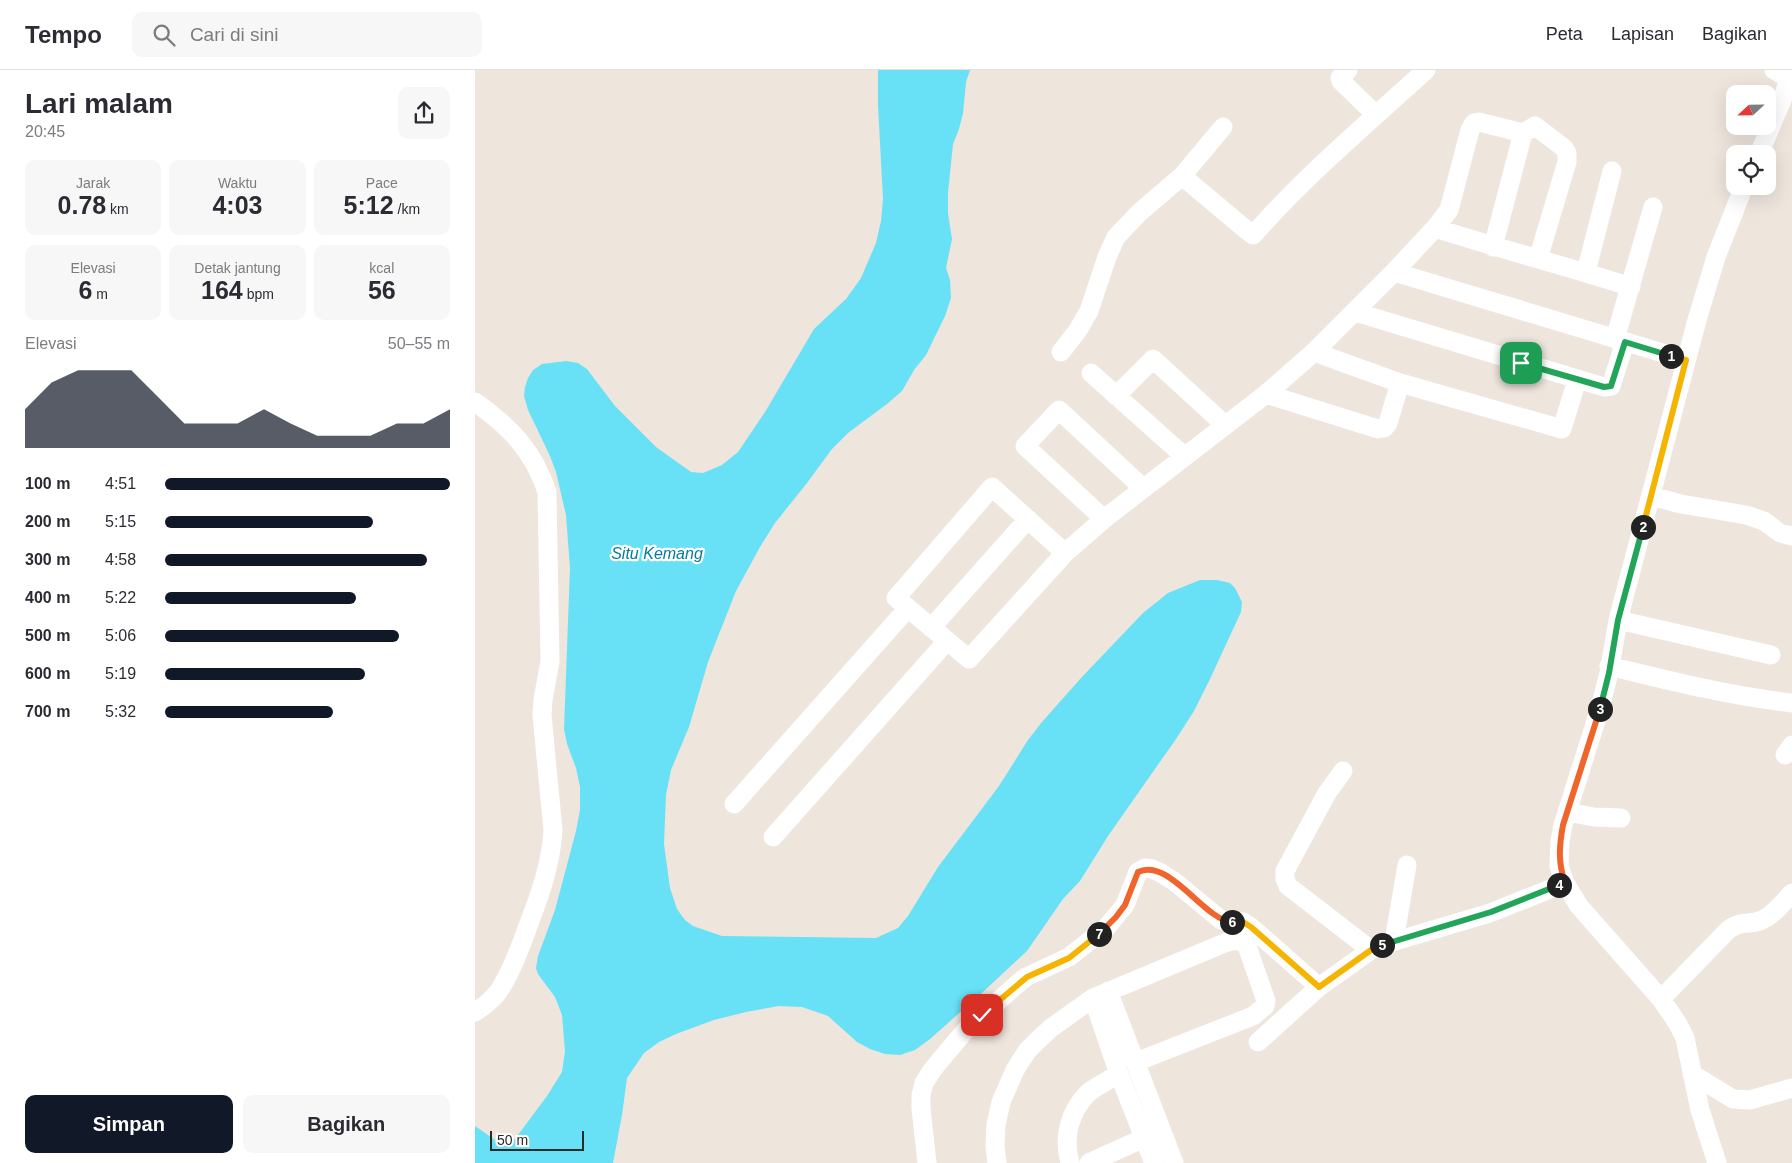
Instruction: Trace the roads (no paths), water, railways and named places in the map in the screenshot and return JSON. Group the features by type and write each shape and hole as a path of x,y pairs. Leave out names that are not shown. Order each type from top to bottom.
{"street":[{"path":"1347,70 1340,78 1341,81 1376,115"},
{"path":"1182,176 1253,235 1302,185 1426,70"},
{"path":"1762,145 1787,75"},
{"path":"1065,554 992,487 896,598 969,659 1065,554 1104,519 1266,394 1314,352 1394,272 1449,210 1470,130 1474,123 1479,122 1523,132 1535,126 1564,148 1567,153 1567,162 1538,259"},
{"path":"1061,352 1078,330 1089,310 1107,257 1116,237 1140,212 1182,176 1223,126"},
{"path":"1493,246 1523,132"},
{"path":"1586,272 1612,171"},
{"path":"1717,1163 1700,1110 1685,1038 1679,1024 1661,999 1579,906 1565,883 1559,866 1559,854 1567,812 1600,708 1618,620 1686,360 1716,257 1740,195"},
{"path":"1355,312 1597,386 1611,386 1631,287 1653,208"},
{"path":"1435,228 1631,287"},
{"path":"1394,272 1686,360"},
{"path":"1314,352 1400,383 1562,429 1577,380"},
{"path":"1116,396 1153,359 1225,425"},
{"path":"1091,373 1184,456"},
{"path":"1266,394 1378,429 1384,428 1388,423 1400,383"},
{"path":"475,402 511,431 534,463 547,492 550,661 542,715 553,830 552,849 547,868 520,947 502,987 492,1000 475,1012"},
{"path":"1104,519 1025,446 1059,410 1143,488"},
{"path":"1651,496 1681,504 1746,515 1764,521 1780,533 1792,536"},
{"path":"931,628 1028,519"},
{"path":"735,804 908,608"},
{"path":"1618,620 1771,655"},
{"path":"773,837 947,641"},
{"path":"1609,666 1759,700 1792,703"},
{"path":"1343,771 1327,793 1285,871 1285,879 1288,886 1371,950"},
{"path":"1567,812 1594,817 1621,818"},
{"path":"1394,940 1407,865"},
{"path":"927,1163 921,1095 924,1083 933,1069 964,1032 1016,985 1027,977 1069,958 1107,928 1125,905 1138,872 1145,868 1152,869 1175,882 1221,920 1243,922 1251,927 1319,987"},
{"path":"1258,1042 1319,987 1371,950 1394,940 1491,912 1565,883"},
{"path":"1661,999 1728,930 1736,924 1754,923 1770,916 1791,895"},
{"path":"997,1163 995,1146 996,1125 1001,1102 1015,1070 1027,1051 1051,1028 1101,995 1227,942 1237,940 1247,946 1266,1000 1265,1006 1253,1016 1136,1062"},
{"path":"1101,995 1136,1062 1174,1163"},
{"path":"1101,995 1119,1074 1154,1163"},
{"path":"1070,1163 1066,1149 1070,1121 1087,1094 1119,1074"},
{"path":"1692,1074 1733,1098 1750,1100 1792,1088"},
{"path":"1089,1163 1144,1138"}],"water":[{"name":"Situ Kemang","path":"878,70 970,70 966,82 963,113 953,144 948,193 948,213 952,239 946,268 950,280 951,298 945,316 926,355 914,370 902,391 848,433 832,449 775,523 736,591 708,662 689,727 671,770 666,795 664,844 670,888 677,909 685,920 693,926 722,936 876,938 898,928 908,916 938,867 999,786 1028,740 1042,722 1143,613 1168,593 1200,580 1217,580 1230,583 1235,588 1242,602 1241,612 1194,711 1108,836 1080,881 1063,899 1027,951 930,1039 915,1050 900,1055 885,1054 870,1049 857,1042 828,1016 802,1007 779,1006 714,1020 659,1042 644,1053 627,1078 613,1163 475,1163 475,1126 498,1142 515,1139 547,1096 562,1072 565,1051 562,1015 555,997 538,974 536,968 538,956 555,910 580,810 580,787 564,729 570,568 566,515 556,472 528,410 524,396 528,378 533,370 542,364 566,361 578,363 587,369 615,406 656,447 691,472 703,473 722,465 738,452 765,412 814,329 846,299 861,278 876,243 883,199"}]}
